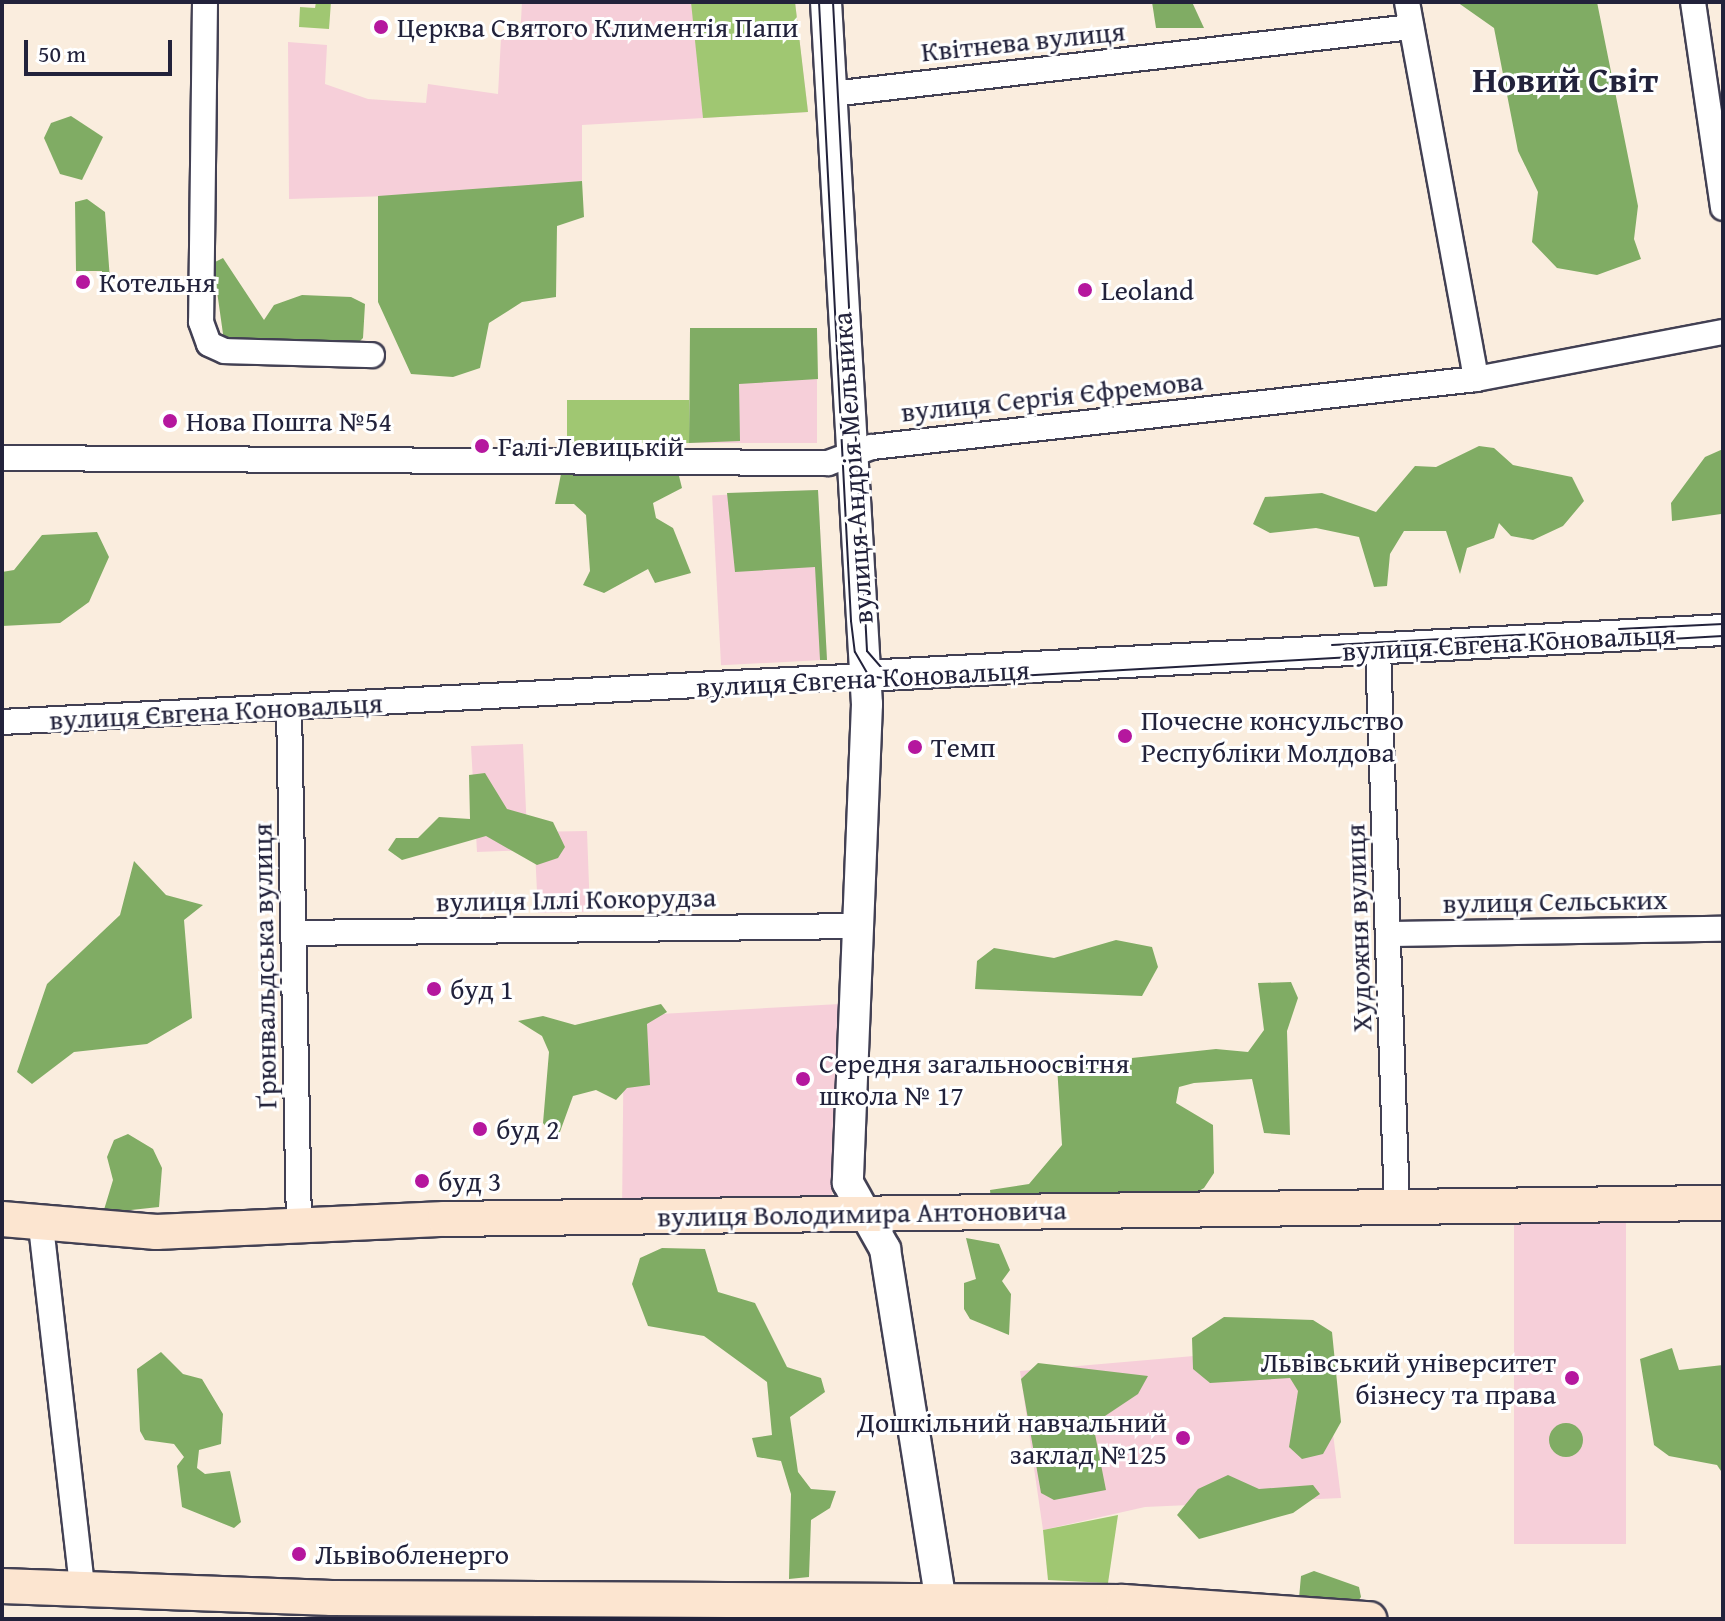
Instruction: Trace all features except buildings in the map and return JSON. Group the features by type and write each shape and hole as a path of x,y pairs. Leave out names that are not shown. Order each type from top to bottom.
{"main road":[{"name":"вулиця Володимира Антоновича","path":"2,1219 41,1226 156,1232 299,1223 1723,1203"},
{"path":"2,1586 82,1588 243,1607 486,1608 941,1601 1369,1619"}],"street":[{"path":"205,2 201,322 209,344 225,351 372,355"},
{"name":"вулиця Андрія Мельника","path":"826,2 849,456 865,676 848,1183 869,1215 885,1249 941,1601"},
{"path":"1407,2 1476,379"},
{"path":"1693,2 1723,208"},
{"name":"Квітнева вулиця","path":"832,94 1411,27"},
{"name":"вулиця Сергія Єфремова","path":"2,458 509,465 828,463 872,447 1476,379 1723,332"},
{"name":"вулиця Євгена Коновальця","path":"2,722 1723,630"},
{"name":"Художня вулиця","path":"1378,649 1397,1206"},
{"name":"Ґрюнвальдська вулиця","path":"289,709 299,1223"},
{"name":"вулиця Іллі Кокорудза","path":"295,933 858,926"},
{"name":"вулиця Сельських","path":"1388,934 1723,929"},
{"path":"41,1226 82,1588"}],"shaded area":[{"path":"522,2 795,2 808,112 582,125 582,181 491,193 289,199 288,42 327,45 325,84 368,99 426,103 428,84 498,94 501,38 520,38"},
{"path":"690,328 817,328 817,443 690,443"},
{"path":"818,490 827,660 721,665 712,496"},
{"path":"523,744 527,832 587,831 590,912 538,913 535,850 477,852 471,746"},
{"path":"840,1004 832,1201 622,1213 624,1016"},
{"path":"1514,1213 1626,1213 1626,1544 1514,1544"},
{"path":"1322,1345 1341,1498 1145,1507 1043,1530 1020,1371"}],"green space":[{"path":"316,2 331,2 329,29 299,27 300,7 315,8"},
{"path":"691,2 795,2 808,112 703,118"},
{"path":"1152,2 1192,2 1204,28 1156,28"},
{"path":"1457,2 1597,2 1638,206 1634,239 1641,259 1597,275 1557,268 1532,242 1538,192 1518,151 1494,28"},
{"path":"71,116 103,137 82,180 60,174 44,138 51,123"},
{"path":"582,181 584,217 557,226 556,297 522,302 489,323 480,368 453,377 411,374 378,302 378,196"},
{"path":"87,199 105,212 111,293 102,293 102,271 76,271 75,202"},
{"path":"223,258 264,320 274,305 302,295 351,297 365,304 363,338 355,346 224,341 213,263"},
{"path":"690,328 817,328 818,379 739,384 740,441 689,443"},
{"path":"567,400 689,400 689,443 567,443"},
{"path":"1479,446 1494,448 1513,465 1572,477 1584,501 1563,526 1533,540 1511,536 1499,523 1494,538 1467,548 1460,574 1446,531 1404,531 1390,554 1387,586 1374,587 1359,537 1316,528 1270,533 1253,524 1265,497 1322,493 1376,512 1415,466 1436,467"},
{"path":"1723,449 1723,520 1721,514 1672,521 1671,503 1705,457"},
{"path":"678,472 682,488 653,503 656,518 673,528 691,573 655,583 648,569 604,593 583,585 590,571 586,515 574,504 555,504 561,474"},
{"path":"818,490 827,660 820,660 815,567 735,572 727,493"},
{"path":"97,532 109,557 89,602 60,623 2,626 2,572 14,570 42,535"},
{"path":"485,773 507,809 553,822 565,847 558,858 537,865 486,836 402,860 388,850 396,838 418,838 439,817 470,819 469,775"},
{"path":"134,861 166,895 203,905 184,920 192,1018 147,1044 74,1052 32,1084 17,1072 47,984 120,915"},
{"path":"1116,940 1152,947 1158,967 1142,996 975,989 977,961 994,948 1054,958"},
{"path":"1291,982 1298,998 1287,1031 1290,1135 1264,1133 1252,1079 1194,1083 1179,1087 1176,1103 1213,1125 1214,1173 1204,1188 1190,1196 991,1201 990,1190 1029,1184 1062,1145 1057,1066 1216,1049 1248,1052 1264,1030 1258,983"},
{"path":"661,1004 667,1012 647,1024 650,1085 627,1088 616,1100 596,1090 573,1096 557,1140 543,1123 549,1052 542,1036 518,1021 543,1016 575,1025"},
{"path":"128,1134 153,1149 162,1168 159,1207 103,1213 113,1180 107,1157 114,1140"},
{"path":"966,1238 999,1244 1010,1270 1002,1281 1011,1294 1009,1335 970,1319 964,1309 964,1283 976,1279"},
{"path":"662,1248 705,1249 718,1292 755,1303 787,1367 821,1378 825,1392 790,1417 798,1472 811,1489 836,1491 830,1508 811,1520 809,1577 789,1579 791,1494 781,1461 757,1457 752,1438 772,1435 767,1382 704,1336 648,1326 632,1284 640,1258"},
{"path":"1224,1317 1313,1320 1332,1332 1341,1422 1323,1454 1302,1459 1289,1447 1298,1391 1290,1378 1210,1383 1193,1369 1192,1338"},
{"path":"1672,1348 1679,1370 1723,1365 1723,1474 1717,1465 1669,1456 1654,1445 1640,1359"},
{"path":"161,1352 183,1374 202,1379 223,1414 221,1444 199,1450 197,1468 205,1474 230,1471 241,1522 234,1528 182,1507 177,1466 184,1457 174,1444 145,1440 140,1431 137,1369"},
{"path":"1038,1363 1148,1376 1138,1394 1093,1424 1106,1490 1054,1500 1041,1493 1021,1379"},
{"path":"1566,1423 1578,1428 1583,1440 1578,1452 1566,1457 1554,1452 1549,1440 1554,1428"},
{"path":"1228,1475 1259,1489 1313,1485 1320,1494 1293,1513 1199,1539 1177,1515 1198,1489"},
{"path":"1118,1515 1108,1583 1048,1580 1043,1530"},
{"path":"1314,1571 1359,1587 1361,1597 1355,1605 1299,1598 1301,1576"}],"tram line":[{"path":"819,2 851,621 855,652 869,676 912,682 1723,636"},
{"path":"833,2 867,651 885,672 900,672"},
{"path":"1619,629 1723,624"},
{"path":"1332,645 1555,633"}],"place":[{"name":"Церква Святого Климентія Папи","path":"381,27"},
{"name":"Котельня","path":"83,282"},
{"name":"Leoland","path":"1085,290"},
{"name":"Нова Пошта №54","path":"170,421"},
{"name":"Галі Левицькій","path":"482,446"},
{"name":"Почесне консульство Республіки Молдова","path":"1125,736"},
{"name":"Темп","path":"915,747"},
{"name":"буд 1","path":"434,989"},
{"name":"Середня загальноосвітня школа № 17","path":"803,1079"},
{"name":"буд 2","path":"480,1129"},
{"name":"буд 3","path":"422,1181"},
{"name":"Львівський університет бізнесу та права","path":"1572,1378"},
{"name":"Дошкільний навчальний заклад №125","path":"1183,1438"},
{"name":"Львівобленерго","path":"299,1554"}],"district":[{"name":"Новий Світ","path":"1565,79"}]}
